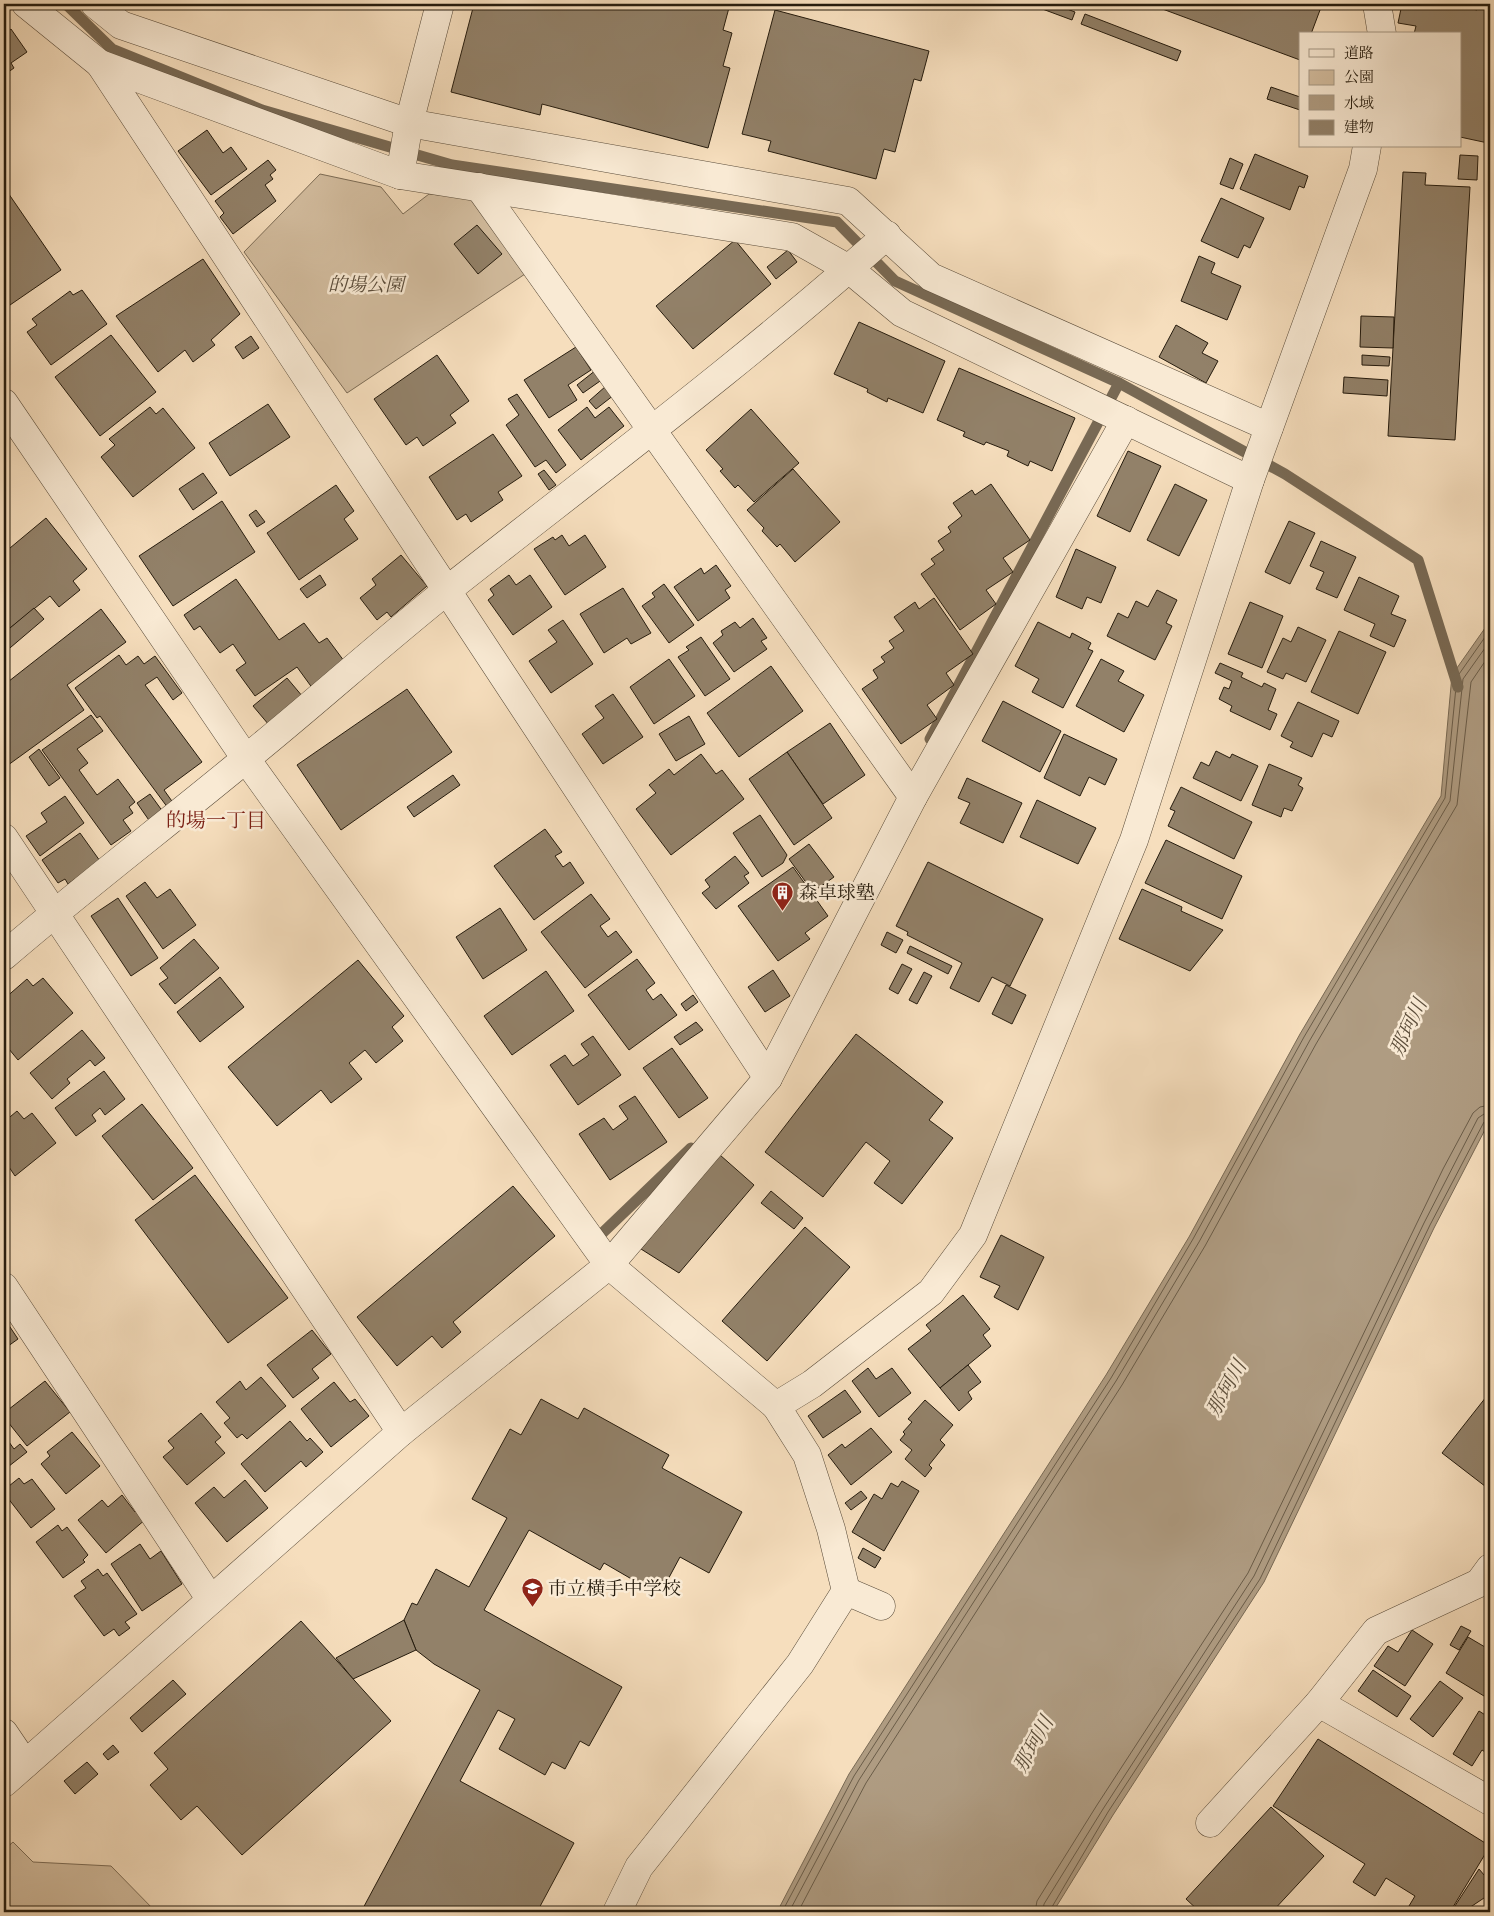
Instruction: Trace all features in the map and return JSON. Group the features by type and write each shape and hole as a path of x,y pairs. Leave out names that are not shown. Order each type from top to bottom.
{"street":[{"path":"26,4 100,64 768,1078"},
{"path":"95,4 121,25 409,123 848,201 887,235 930,278 1269,427"},
{"path":"400,175 409,123 440,4"},
{"path":"1377,4 1382,32"},
{"path":"100,64 400,175 792,236 849,269 902,313 1250,480"},
{"path":"776,1406 812,1384 931,1292 973,1235 1134,840 1250,480 1363,169 1367,148"},
{"path":"479,187 913,797"},
{"path":"4,956 55,912 246,759 447,591 652,430 849,269 887,235"},
{"path":"4,403 246,759 609,1265 776,1406 807,1455 831,1529 846,1591 800,1664 639,1867 617,1912"},
{"path":"4,1783 401,1432 609,1265 768,1078 913,797 1126,420"},
{"path":"4,838 401,1432"},
{"path":"4,1287 211,1600"},
{"path":"1210,1823 1320,1703 1376,1631 1479,1583 1490,1568"},
{"path":"846,1591 881,1606"},
{"path":"1320,1703 1490,1802"},
{"path":"4,1733 25,1764"}],"green space":[{"name":"的場公園","path":"320,174 381,187 403,214 429,194 470,198 528,272 347,393 244,252"},
{"path":"13,1842 33,1862 111,1866 156,1912 4,1912 4,1850"}],"water":[{"name":"那珂川","path":"1490,621 1490,1120 1434,1228 1264,1582 1113,1815 1053,1912 777,1912 849,1774 1106,1375 1189,1237 1300,1034 1441,796 1452,675"}],"building":[{"path":"474,4 730,4 723,30 732,33 723,66 730,68 708,148 542,104 540,115 451,92"},
{"path":"1038,4 1054,4 1075,12 1072,20 1037,7"},
{"path":"1149,4 1303,4 1320,10 1312,32 1299,32 1299,60"},
{"path":"1402,4 1448,4 1477,10 1477,4 1490,4 1490,131 1488,143 1462,137 1462,32 1414,32 1416,26 1398,23"},
{"path":"775,10 929,51 921,81 914,79 895,152 884,149 876,179 768,151 771,141 742,134"},
{"path":"1085,14 1181,51 1177,61 1081,24"},
{"path":"11,29 27,52 11,63 14,68 4,75 4,34"},
{"path":"1271,87 1299,97 1299,110 1267,99"},
{"path":"207,130 223,153 231,147 247,169 211,195 178,151"},
{"path":"1255,154 1308,176 1304,188 1299,186 1290,210 1240,189"},
{"path":"1460,155 1478,156 1477,180 1458,179"},
{"path":"1230,158 1243,164 1233,189 1220,184"},
{"path":"268,160 276,170 270,175 273,179 265,185 276,201 233,234 220,217 224,213 215,201"},
{"path":"1403,172 1426,173 1425,185 1470,187 1455,440 1388,436"},
{"path":"4,187 61,270 10,305 4,295"},
{"path":"1221,198 1264,218 1250,248 1244,245 1238,258 1201,241"},
{"path":"477,225 502,254 478,274 454,244"},
{"path":"735,240 771,284 693,349 656,306"},
{"path":"788,250 797,262 776,279 767,267"},
{"path":"1199,256 1215,263 1211,273 1241,286 1227,320 1181,301"},
{"path":"203,259 240,314 211,340 215,345 193,362 185,350 158,372 116,316"},
{"path":"82,290 107,324 51,365 27,332 37,325 32,319 70,291 73,295"},
{"path":"1361,316 1394,317 1393,348 1360,347"},
{"path":"859,322 945,361 923,413 888,398 887,402 867,392 868,389 834,374"},
{"path":"1176,325 1208,343 1202,353 1218,361 1206,383 1159,357"},
{"path":"111,335 156,392 100,436 55,377"},
{"path":"251,336 259,348 243,359 235,347"},
{"path":"576,347 591,370 568,385 577,400 549,418 524,380"},
{"path":"437,355 469,401 450,415 456,423 423,446 417,437 406,445 374,399"},
{"path":"1362,355 1390,357 1389,366 1362,365"},
{"path":"959,368 1075,418 1052,471 1030,461 1028,466 1007,456 1009,451 986,442 984,445 963,436 965,432 937,420"},
{"path":"596,370 603,379 583,393 577,385"},
{"path":"1344,377 1388,380 1387,396 1343,393"},
{"path":"606,386 614,395 596,409 589,401"},
{"path":"517,394 566,465 556,473 546,460 535,467 506,425 519,415 508,399"},
{"path":"268,404 290,437 230,476 209,443"},
{"path":"150,407 156,414 163,408 195,448 133,497 101,457 115,445 109,439"},
{"path":"587,407 595,418 609,407 624,426 581,460 558,430"},
{"path":"751,409 799,463 754,502 738,485 735,488 720,471 723,469 706,450"},
{"path":"493,434 522,476 498,492 503,500 471,522 466,514 457,520 429,477"},
{"path":"1128,451 1161,466 1130,532 1097,516"},
{"path":"793,469 840,522 795,562 780,544 777,547 762,531 764,528 747,510"},
{"path":"544,470 556,485 549,490 538,474"},
{"path":"203,473 217,493 193,510 179,489"},
{"path":"991,484 1030,540 1003,558 1013,572 986,590 996,604 960,630 921,574 935,564 931,559 944,550 938,541 951,532 948,527 962,516 953,503 972,490 975,495"},
{"path":"1175,484 1207,500 1179,556 1147,540"},
{"path":"336,485 354,511 344,519 358,539 299,580 267,533"},
{"path":"222,501 255,552 173,606 139,556"},
{"path":"256,510 265,522 257,527 249,515"},
{"path":"46,518 87,569 73,581 80,590 59,607 50,596 4,633 4,553"},
{"path":"1289,521 1315,533 1290,584 1265,572"},
{"path":"562,535 569,546 585,535 606,567 565,595 534,549 553,537 555,540"},
{"path":"1321,541 1356,557 1337,598 1316,589 1324,572 1310,566"},
{"path":"1076,549 1116,567 1101,603 1087,597 1082,609 1056,597"},
{"path":"401,555 427,586 391,617 387,612 377,620 360,598 376,585 372,579"},
{"path":"716,565 731,586 725,590 730,598 698,621 674,587 701,568 704,574"},
{"path":"320,575 326,585 307,598 300,589"},
{"path":"509,575 516,585 530,575 552,607 513,635 488,600 494,595 490,589"},
{"path":"1359,577 1399,596 1391,614 1406,620 1394,647 1370,636 1375,624 1344,610"},
{"path":"236,579 279,640 304,623 319,643 327,638 347,665 313,689 297,667 255,696 236,670 246,663 233,644 220,653 200,626 194,630 184,615"},
{"path":"664,584 694,625 669,643 642,606 655,597 652,593"},
{"path":"623,588 651,633 631,644 627,638 604,653 580,614"},
{"path":"1157,590 1177,600 1166,623 1172,626 1155,660 1107,636 1118,613 1128,618 1136,601 1148,607"},
{"path":"934,598 973,654 946,673 954,685 927,705 937,719 901,744 862,689 878,678 873,670 885,662 881,657 894,648 889,641 904,631 894,617 915,602 919,609"},
{"path":"1250,602 1283,616 1262,668 1228,654"},
{"path":"34,608 44,619 4,653 4,633"},
{"path":"101,609 126,642 67,685 84,710 4,768 4,685"},
{"path":"753,618 767,638 761,641 767,649 734,672 713,643 723,635 721,631 735,622 740,628"},
{"path":"563,620 593,664 551,693 529,661 557,642 548,630"},
{"path":"1038,622 1070,638 1072,633 1091,643 1088,649 1093,651 1063,708 1032,692 1039,679 1015,666"},
{"path":"1298,627 1326,640 1306,682 1286,673 1283,679 1267,672 1283,638 1291,642"},
{"path":"1339,631 1386,652 1358,714 1311,692"},
{"path":"701,637 730,679 705,696 678,657 689,650 686,647"},
{"path":"119,655 126,665 138,656 144,664 155,656 182,693 173,700 157,677 145,685 202,762 164,790 174,804 168,808 100,716 97,718 75,688"},
{"path":"669,659 695,696 654,724 630,687"},
{"path":"1101,659 1124,671 1118,681 1144,695 1124,732 1076,706"},
{"path":"1220,663 1243,673 1241,677 1262,687 1264,683 1276,689 1268,710 1277,714 1270,730 1230,711 1232,706 1219,699 1224,687 1229,689 1232,681 1215,673"},
{"path":"771,666 803,711 739,757 707,713"},
{"path":"287,678 303,697 269,725 253,706"},
{"path":"407,689 452,752 341,830 297,765"},
{"path":"613,694 643,737 603,764 582,734 604,718 595,706"},
{"path":"1003,701 1061,731 1040,772 982,741"},
{"path":"1298,702 1339,721 1332,737 1323,733 1312,757 1290,747 1293,742 1281,736"},
{"path":"91,715 103,731 77,749 88,763 79,770 97,795 118,779 135,802 129,807 133,813 123,820 131,831 111,845 42,750"},
{"path":"689,716 705,744 676,761 659,734"},
{"path":"830,723 865,775 823,804 787,752"},
{"path":"1064,734 1117,759 1105,785 1089,777 1080,796 1044,778"},
{"path":"39,749 60,778 49,786 29,757"},
{"path":"1216,751 1230,758 1232,754 1258,766 1241,801 1193,778 1201,762 1209,766"},
{"path":"787,752 832,818 794,845 749,779"},
{"path":"701,754 716,774 722,770 744,799 671,855 636,809 656,793 649,785 669,769 674,775"},
{"path":"1269,764 1302,778 1298,785 1303,788 1292,811 1284,808 1281,817 1252,805"},
{"path":"453,775 460,785 414,817 407,807"},
{"path":"967,778 1022,803 1003,843 960,823 970,803 958,798"},
{"path":"1181,787 1252,822 1234,859 1168,826 1175,811 1170,809"},
{"path":"150,794 166,816 153,826 137,803"},
{"path":"65,796 84,823 40,856 26,836 47,822 41,813"},
{"path":"1037,800 1096,828 1078,864 1020,837"},
{"path":"760,815 787,855 783,863 762,877 733,833"},
{"path":"545,829 562,852 555,856 563,867 570,862 584,883 534,920 494,866"},
{"path":"80,833 100,861 68,884 65,879 58,883 42,860"},
{"path":"1166,840 1242,876 1222,919 1145,883"},
{"path":"809,844 834,877 813,892 789,859"},
{"path":"735,856 749,873 744,876 749,883 716,909 702,893 710,887 705,880"},
{"path":"928,862 1043,919 1010,986 992,977 979,1002 950,988 962,963 907,935 908,932 896,926"},
{"name":"森卓球塾","path":"793,867 828,916 805,933 810,939 778,961 738,906"},
{"path":"145,882 157,898 170,889 196,925 163,949 126,896"},
{"path":"1142,889 1182,907 1181,911 1223,930 1190,971 1119,939"},
{"path":"591,894 610,919 600,926 608,937 616,931 632,952 585,988 541,932"},
{"path":"118,898 158,958 131,976 91,916"},
{"path":"500,908 527,950 483,979 456,937"},
{"path":"887,932 903,940 896,953 881,945"},
{"path":"194,939 219,968 175,1004 159,984 168,978 160,968"},
{"path":"910,946 952,966 948,974 907,953"},
{"path":"637,959 655,983 646,990 653,1000 661,994 677,1015 629,1050 588,995"},
{"path":"358,960 404,1016 392,1027 403,1041 376,1063 365,1050 349,1063 362,1079 331,1103 321,1090 277,1126 228,1067"},
{"path":"902,964 912,969 898,994 889,989"},
{"path":"773,970 790,996 765,1012 748,987"},
{"path":"546,971 574,1011 512,1055 484,1016"},
{"path":"924,972 932,976 917,1004 909,1000"},
{"path":"220,977 244,1007 200,1042 177,1012"},
{"path":"43,978 73,1013 18,1060 4,1043 4,999 27,979 33,986"},
{"path":"1006,985 1026,995 1012,1024 992,1014"},
{"path":"693,995 698,1002 686,1011 681,1004"},
{"path":"696,1022 703,1030 680,1045 674,1037"},
{"path":"82,1030 105,1058 95,1066 90,1060 67,1079 70,1083 52,1099 30,1073"},
{"path":"856,1034 943,1102 929,1120 953,1138 902,1204 874,1183 890,1161 866,1142 823,1197 765,1152"},
{"path":"593,1036 621,1075 578,1105 550,1065 565,1055 573,1066 589,1055 581,1044"},
{"path":"672,1048 708,1098 679,1118 643,1068"},
{"path":"104,1071 125,1099 105,1115 100,1108 92,1115 96,1121 76,1136 55,1108"},
{"path":"635,1096 667,1142 610,1180 579,1134 604,1118 613,1130 628,1119 619,1106"},
{"path":"142,1104 193,1168 153,1200 102,1136"},
{"path":"17,1111 24,1119 32,1113 56,1143 15,1176 9,1167 4,1171 4,1122"},
{"path":"720,1155 754,1185 679,1273 641,1249"},
{"path":"195,1175 288,1298 228,1343 135,1220"},
{"path":"513,1186 555,1236 453,1322 461,1332 442,1348 432,1336 397,1366 357,1317"},
{"path":"771,1191 803,1218 794,1229 761,1203"},
{"path":"805,1227 850,1267 767,1361 722,1321"},
{"path":"1001,1235 1044,1257 1018,1310 994,1297 1000,1286 980,1277"},
{"path":"963,1295 990,1329 983,1335 991,1346 940,1388 908,1349 931,1331 926,1325"},
{"path":"4,1318 18,1339 4,1349"},
{"path":"312,1330 331,1354 312,1369 319,1378 293,1398 267,1365"},
{"path":"968,1365 981,1382 968,1392 972,1399 959,1411 940,1388"},
{"path":"868,1368 876,1379 892,1368 911,1393 879,1417 852,1381"},
{"path":"261,1377 286,1406 247,1439 242,1434 237,1438 224,1423 230,1418 216,1402 240,1381 246,1390"},
{"path":"45,1381 70,1412 27,1446 4,1417 4,1413"},
{"path":"334,1382 350,1402 355,1399 369,1416 331,1447 301,1409"},
{"path":"845,1390 861,1412 823,1438 808,1416"},
{"path":"1490,1392 1490,1490 1442,1453"},
{"path":"541,1399 578,1419 584,1408 669,1455 662,1468 742,1512 709,1573 680,1557 665,1585 653,1578 647,1588 604,1563 600,1570 529,1530 484,1610 622,1687 589,1746 580,1741 565,1769 552,1762 545,1775 499,1749 515,1719 498,1710 460,1781 574,1843 537,1912 361,1912 480,1690 434,1664 416,1650 404,1620 412,1603 417,1605 436,1569 469,1587 507,1518 472,1499 510,1429 521,1435"},
{"path":"925,1400 953,1425 940,1440 945,1445 929,1465 932,1468 925,1477 905,1459 912,1450 900,1440 905,1434 903,1432 912,1422 908,1419"},
{"path":"201,1413 221,1437 215,1442 225,1453 187,1485 163,1457 174,1448 168,1441"},
{"path":"290,1421 307,1441 310,1438 323,1452 306,1467 301,1461 265,1492 241,1464"},
{"path":"871,1428 892,1452 851,1485 828,1455 842,1444 845,1448"},
{"path":"72,1432 100,1466 66,1494 41,1464 50,1456 47,1452"},
{"path":"4,1435 14,1449 20,1444 27,1452 4,1470"},
{"path":"19,1478 24,1484 32,1479 55,1509 31,1528 4,1493 4,1490"},
{"path":"245,1480 268,1508 227,1542 195,1503 214,1487 224,1498"},
{"path":"902,1481 919,1491 884,1551 852,1532 874,1494 882,1499 891,1483 898,1487"},
{"path":"861,1491 867,1498 851,1510 845,1503"},
{"path":"122,1495 135,1512 138,1509 146,1519 106,1553 78,1520 102,1500 108,1507"},
{"path":"58,1525 62,1531 67,1527 88,1555 83,1560 85,1562 63,1578 36,1542"},
{"path":"140,1544 150,1559 161,1551 182,1584 142,1611 111,1564"},
{"path":"863,1548 881,1558 875,1568 858,1558"},
{"path":"98,1569 103,1576 107,1573 137,1614 125,1622 130,1628 119,1636 114,1629 104,1636 74,1596 86,1588 81,1581"},
{"path":"404,1620 416,1650 353,1679 336,1658"},
{"path":"301,1621 391,1721 242,1855 197,1806 181,1820 150,1785 168,1769 154,1753"},
{"path":"1461,1626 1471,1631 1459,1650 1450,1645"},
{"path":"1412,1630 1433,1644 1405,1686 1374,1666 1388,1646 1398,1652"},
{"path":"1468,1637 1490,1650 1490,1686 1484,1696 1446,1673"},
{"path":"1373,1670 1411,1696 1397,1717 1358,1691"},
{"path":"173,1680 186,1694 142,1732 130,1718"},
{"path":"1440,1681 1463,1698 1433,1737 1410,1719"},
{"path":"1479,1711 1490,1718 1490,1755 1482,1750 1472,1766 1453,1754"},
{"path":"1318,1739 1490,1846 1450,1912 1418,1912 1409,1906 1415,1896 1386,1878 1375,1896 1353,1882 1365,1864 1273,1806"},
{"path":"113,1745 119,1752 108,1760 103,1754"},
{"path":"87,1762 98,1774 75,1794 64,1781"},
{"path":"1271,1807 1324,1856 1272,1912 1200,1912 1186,1899"},
{"path":"1479,1869 1490,1882 1490,1894 1463,1912 1451,1912"}],"waterway":[{"path":"66,4 112,49 262,110 452,165 837,222 895,281 1119,383 1285,474 1418,560 1458,687"},
{"path":"930,739 1119,383"},
{"path":"593,1242 691,1148"}],"place":[{"name":"森卓球塾","path":"783,911"},
{"name":"市立横手中学校","path":"532,1607"}],"district":[{"name":"的場一丁目","path":"216,820"}]}
